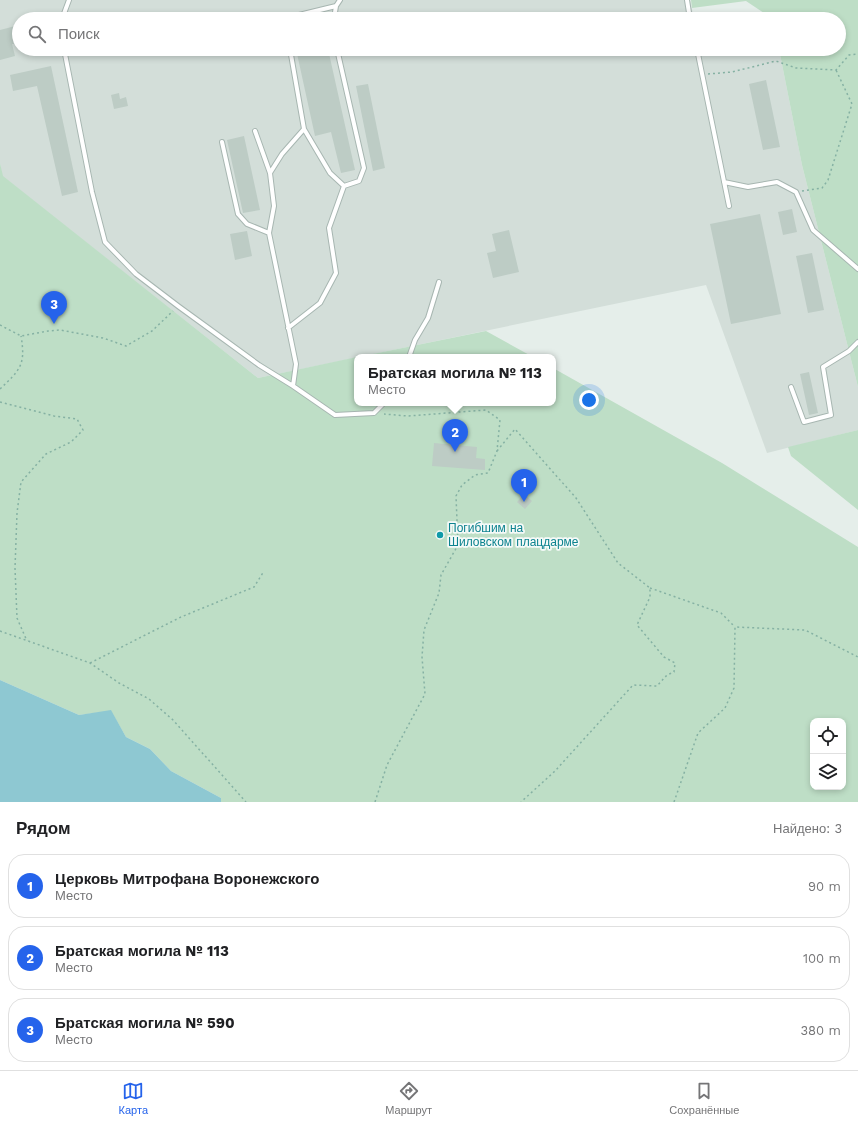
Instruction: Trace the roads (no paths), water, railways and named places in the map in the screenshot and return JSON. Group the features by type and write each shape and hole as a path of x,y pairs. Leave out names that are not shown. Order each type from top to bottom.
{"lane":[{"path":"65,12 69,0"},
{"path":"335,12 336,6 340,0"},
{"path":"686,0 689,12"},
{"path":"311,12 336,6"},
{"path":"65,56 92,192 105,242 136,274 178,306 260,365 335,415 374,413 381,406"},
{"path":"291,56 304,129 330,173 344,186"},
{"path":"339,56 364,168 359,181 344,186"},
{"path":"698,56 729,206"},
{"path":"270,173 282,154 304,129"},
{"path":"255,131 270,173 274,206 269,233 296,364 293,386"},
{"path":"222,142 238,214 247,224 269,233"},
{"path":"724,182 748,187 777,182 796,192 813,230 858,269"},
{"path":"288,328 320,303 336,273 329,228 344,186"},
{"path":"410,354 415,340 428,318 439,282"},
{"path":"791,387 804,422 831,415 823,367 849,351 858,342"}],"water":[{"path":"0,680 79,715 111,710 126,737 150,749 171,771 221,798 221,802 0,802"}],"place":[{"name":"Братская могила № 590","path":"54,324"},
{"name":"Братская могила № 113","path":"455,452"},
{"name":"Церковь Митрофана Воронежского","path":"524,502"},
{"name":"Погибшим на Шиловском плацдарме","path":"440,535"}]}
